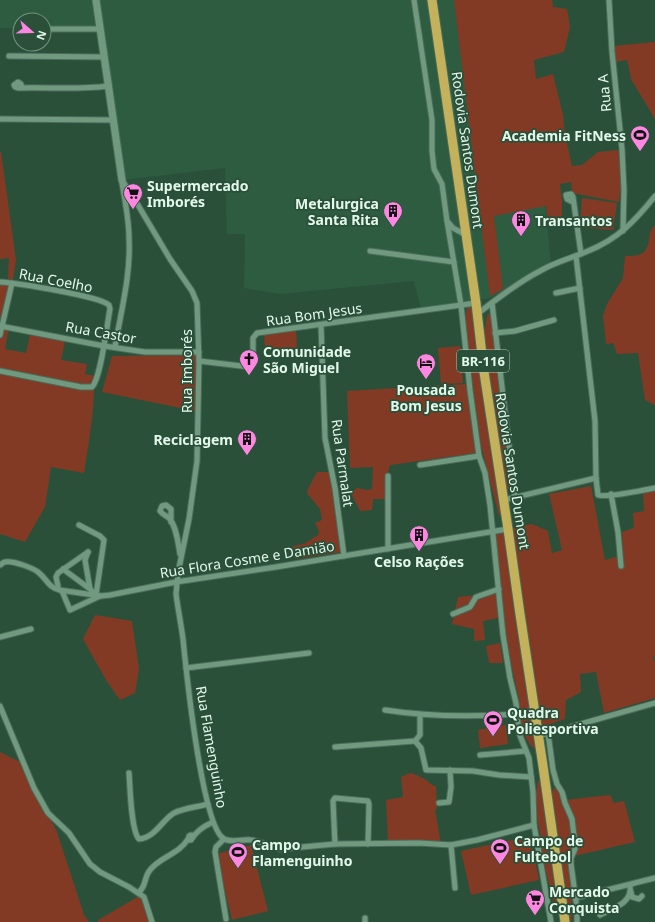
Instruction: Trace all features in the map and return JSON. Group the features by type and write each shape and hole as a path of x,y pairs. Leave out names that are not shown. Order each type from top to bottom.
{"highway":[{"name":"Rodovia Santos Dumont","path":"432,0 476,303 484,372 520,614 543,734 565,922"}],"street":[{"path":"96,0 114,121 129,243 128,277 115,348"},
{"path":"414,0 432,120 433,164 435,172 442,184 461,305 479,456 485,473 493,531 503,635 510,678 516,698 519,733 529,758 534,825 551,922"},
{"name":"Rua A","path":"609,0 612,52 622,149 624,190 623,231"},
{"path":"52,29 100,28"},
{"path":"9,56 104,57"},
{"path":"22,88 84,89 108,86"},
{"path":"0,119 76,119 114,121"},
{"name":"Rua Imborés","path":"122,180 170,259 195,296 198,311 199,361 197,461 189,519 176,582"},
{"path":"477,314 539,271 557,262 604,244 623,231 655,196"},
{"path":"573,202 580,288 595,420 596,478 598,495 629,493 655,488"},
{"path":"447,221 453,228 466,236"},
{"path":"370,251 454,262"},
{"name":"Rua Coelho","path":"0,282 90,298 108,303 110,309 104,346"},
{"path":"0,335 12,283"},
{"path":"556,293 580,288"},
{"name":"Rua Bom Jesus","path":"199,361 251,366 253,362 253,340 255,334 421,309 476,303"},
{"path":"492,303 515,496"},
{"path":"495,333 515,331 554,320"},
{"name":"Rua Parmalat","path":"321,325 325,438 334,483 344,556"},
{"name":"Rua Castor","path":"1,326 115,348 145,352 199,352"},
{"path":"0,371 81,387 92,387 96,382 104,346"},
{"path":"420,465 479,456"},
{"path":"388,476 388,549"},
{"path":"504,500 515,496 596,478"},
{"path":"611,494 618,532 621,566"},
{"path":"171,522 176,535 181,557"},
{"path":"79,525 102,537 104,540 99,596"},
{"name":"Rua Flora Cosme e Damião","path":"0,565 11,561 35,570 53,588 62,591 99,596 508,528"},
{"path":"58,586 56,577 58,573 88,552 85,560 90,589"},
{"path":"63,569 99,596"},
{"name":"Rua Flamenguinho","path":"176,582 176,594 186,668 208,804 213,822 224,839"},
{"path":"453,614 470,607 476,597 498,589"},
{"path":"62,591 70,610 99,596"},
{"path":"0,637 31,629"},
{"path":"186,668 309,653"},
{"path":"577,922 571,864 571,858 575,849 572,819 555,777 543,734 655,703"},
{"path":"0,706 36,791 48,813 68,833 90,864 100,872 139,892 144,897 152,922"},
{"path":"385,710 420,715 443,716 517,714"},
{"path":"335,748 415,741 420,735 420,715"},
{"path":"415,741 421,748 426,770 473,771 499,775 531,777"},
{"path":"480,755 526,751"},
{"path":"439,802 449,802 451,787 450,770"},
{"path":"129,773 134,824 137,838 139,839 143,839 156,831 173,814 208,804"},
{"path":"335,844 333,801 335,798 368,801 368,844"},
{"path":"139,892 142,889 150,870 160,861 183,847 188,839 191,840 193,836 204,826 213,822"},
{"path":"226,919 215,852 216,847 224,839 256,841 280,849 335,844 419,843 451,845 477,840 534,825"},
{"path":"451,845 455,888"},
{"path":"575,898 655,878"},
{"path":"630,885 632,897 639,899 642,896"},
{"path":"600,916 617,907 630,896 631,891"}],"shaded area":[{"path":"0,0 526,0 551,265 490,298 421,309 414,281 280,294 244,288 245,234 227,234 225,168 122,180 100,29 52,28 52,12 12,12 12,28 0,28"},
{"path":"454,0 552,0 553,7 567,9 570,27 564,52 534,60 536,79 553,74 563,115 565,135 572,166 582,165 598,152 618,150 619,154 621,183 619,202 572,193 571,182 560,184 562,218 548,221 546,206 494,216 503,289 490,296"},
{"path":"655,42 655,119 631,79 627,60 615,62 614,46"},
{"path":"0,152 16,260 13,279 8,279 9,258 0,259"},
{"path":"582,198 617,203 613,230 580,227"},
{"path":"655,226 655,405 645,400 638,353 617,354 613,343 606,344 603,316 607,304 623,278 625,256 639,255 644,252 648,245 650,232"},
{"path":"0,282 12,283 2,326 9,327 5,349 26,353 30,334 65,341 61,360 87,364 85,374 94,376 93,412 84,473 51,467 45,507 25,542 0,534"},
{"path":"468,305 471,305 501,513 499,516 481,445 466,334 465,318"},
{"path":"491,314 512,493 507,489 484,336 487,316"},
{"path":"296,330 297,349 265,351 264,333"},
{"path":"460,346 463,383 441,384 438,348"},
{"path":"197,355 195,411 102,392 112,356"},
{"path":"467,384 476,453 390,465 387,476 387,499 373,499 372,510 360,511 351,493 357,488 367,490 372,489 373,467 350,468 347,391"},
{"path":"317,472 330,472 342,552 295,559 293,546 304,544 318,535 319,531 315,523 322,520 320,509 307,493"},
{"path":"591,486 605,560 623,555 622,532 634,528 633,513 644,511 643,494 655,490 655,656 653,657 655,663 655,698 604,713 596,672 580,674 581,692 566,700 565,719 550,724 548,729 541,725 513,528 532,524 548,531 552,553 562,550 549,494"},
{"path":"504,530 535,750 525,735 521,721 519,698 506,635 496,541 497,531"},
{"path":"496,593 498,618 483,621 485,640 474,641 474,629 452,624 458,597"},
{"path":"95,615 132,621 139,669 135,693 120,700 106,680 83,639"},
{"path":"500,643 503,663 489,663 486,646"},
{"name":"Quadra Poliesportiva","path":"506,725 508,744 480,748 478,730"},
{"path":"0,752 24,764 57,832 84,915 89,922 0,922"},
{"path":"410,773 436,786 437,808 435,810 441,844 407,840 388,841 386,800 403,797 401,777"},
{"path":"538,781 540,781 557,903 553,901 543,859 537,817 536,794"},
{"path":"554,788 559,791 566,804 572,831 573,847 569,859 572,878 572,921 568,919 551,794"},
{"path":"610,795 614,803 624,801 635,842 574,856 574,818 565,800"},
{"name":"Campo de Fultebol","path":"530,836 539,880 471,895 461,851"},
{"name":"Campo Flamenguinho","path":"251,845 268,911 232,920 216,854"},
{"path":"141,895 150,922 98,922 98,920"}],"place":[{"name":"Academia FitNess","path":"640,152"},
{"name":"Supermercado Imborés","path":"133,210"},
{"name":"Metalurgica Santa Rita","path":"393,228"},
{"name":"Transantos","path":"521,237"},
{"name":"Comunidade São Miguel","path":"249,376"},
{"name":"Pousada Bom Jesus","path":"426,380"},
{"name":"Reciclagem","path":"247,456"},
{"name":"Celso Rações","path":"419,552"},
{"name":"Quadra Poliesportiva","path":"493,737"},
{"name":"Campo de Fultebol","path":"500,865"},
{"name":"Campo Flamenguinho","path":"238,869"},
{"name":"Mercado Conquista","path":"535,916"}]}
